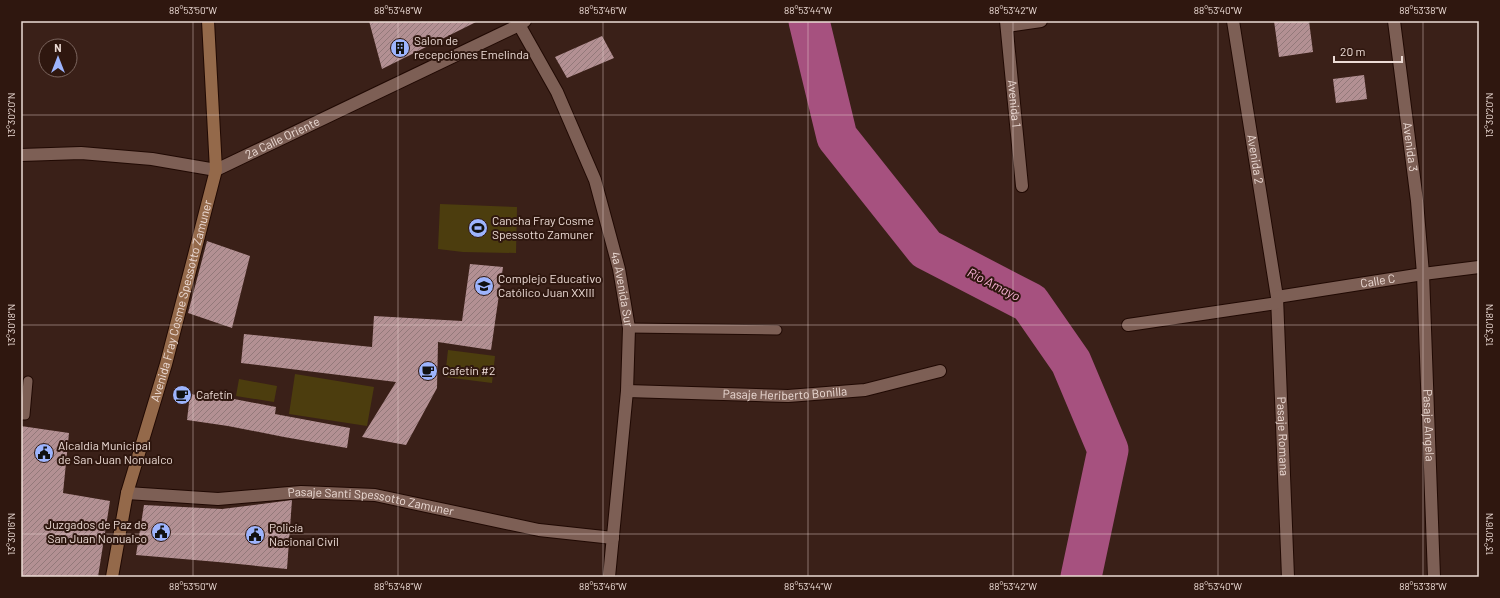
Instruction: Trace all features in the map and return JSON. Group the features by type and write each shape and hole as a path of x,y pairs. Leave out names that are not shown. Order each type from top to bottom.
{"main road":[{"name":"Avenida Fray Cosme Spessotto Zamuner","path":"112,577 128,493 168,356 216,170 208,21"}],"street":[{"path":"1007,23 1041,21"},
{"name":"Avenida 2","path":"1233,21 1277,300"},
{"name":"Avenida 3","path":"1394,21 1417,201 1424,274"},
{"name":"2a Calle Oriente","path":"216,170 521,22"},
{"name":"4a Avenida Sur","path":"521,22 557,92 595,180 619,269 629,328 627,391 609,577"},
{"name":"Avenida 1","path":"1007,23 1022,186"},
{"path":"21,155 81,154 152,159 216,170"},
{"name":"Calle C","path":"1128,325 1424,274 1479,267"},
{"name":"Pasaje Angela","path":"1424,274 1434,577"},
{"name":"Pasaje Romana","path":"1277,300 1288,577"},
{"name":"Pasaje Heriberto Bonilla","path":"627,391 788,396 865,390 940,371"},
{"name":"Pasaje Santi Spessotto Zamuner","path":"128,493 218,498 301,492 375,495 539,530 613,538"}],"lane":[{"path":"629,328 777,330"},
{"path":"21,415 25,415 28,381"}],"shaded area":[{"name":"Cancha Fray Cosme Spessotto Zamuner","path":"440,204 517,207 516,253 463,252 438,249"},
{"path":"448,350 495,356 492,383 445,377"},
{"path":"295,374 374,387 367,426 289,414"},
{"path":"239,379 277,386 274,402 236,396"}],"building":[{"name":"Salon de recepciones Emelinda","path":"369,21 478,21 382,69"},
{"path":"1274,21 1309,21 1313,52 1279,57"},
{"path":"602,36 614,58 567,78 555,57"},
{"path":"1364,75 1367,99 1336,103 1333,79"},
{"path":"207,241 250,256 232,328 188,313"},
{"path":"470,264 503,267 491,350 438,342 437,388 406,445 362,437 396,382 241,363 244,334 372,347 374,316 462,321"},
{"path":"190,394 234,399 276,407 275,414 350,428 347,448 187,420"},
{"path":"21,426 69,433 63,493 110,501 98,577 21,577"},
{"path":"292,500 287,569 136,555 144,505 222,509"}],"waterway":[{"name":"Río Amayo","path":"809,21 837,137 926,249 1030,303 1071,362 1108,450 1081,577"}],"place":[{"name":"Salon de recepciones Emelinda","path":"400,48"},
{"name":"Cancha Fray Cosme Spessotto Zamuner","path":"478,228"},
{"name":"Complejo Educativo Católico Juan XXIII","path":"484,286"},
{"name":"Cafetín #2","path":"428,371"},
{"name":"Cafetín","path":"182,395"},
{"name":"Alcaldia Municipal de San Juan Nonualco","path":"44,453"},
{"name":"Juzgados de Paz de San Juan Nonualco","path":"161,532"},
{"name":"Policía Nacional Civil","path":"255,535"}]}
